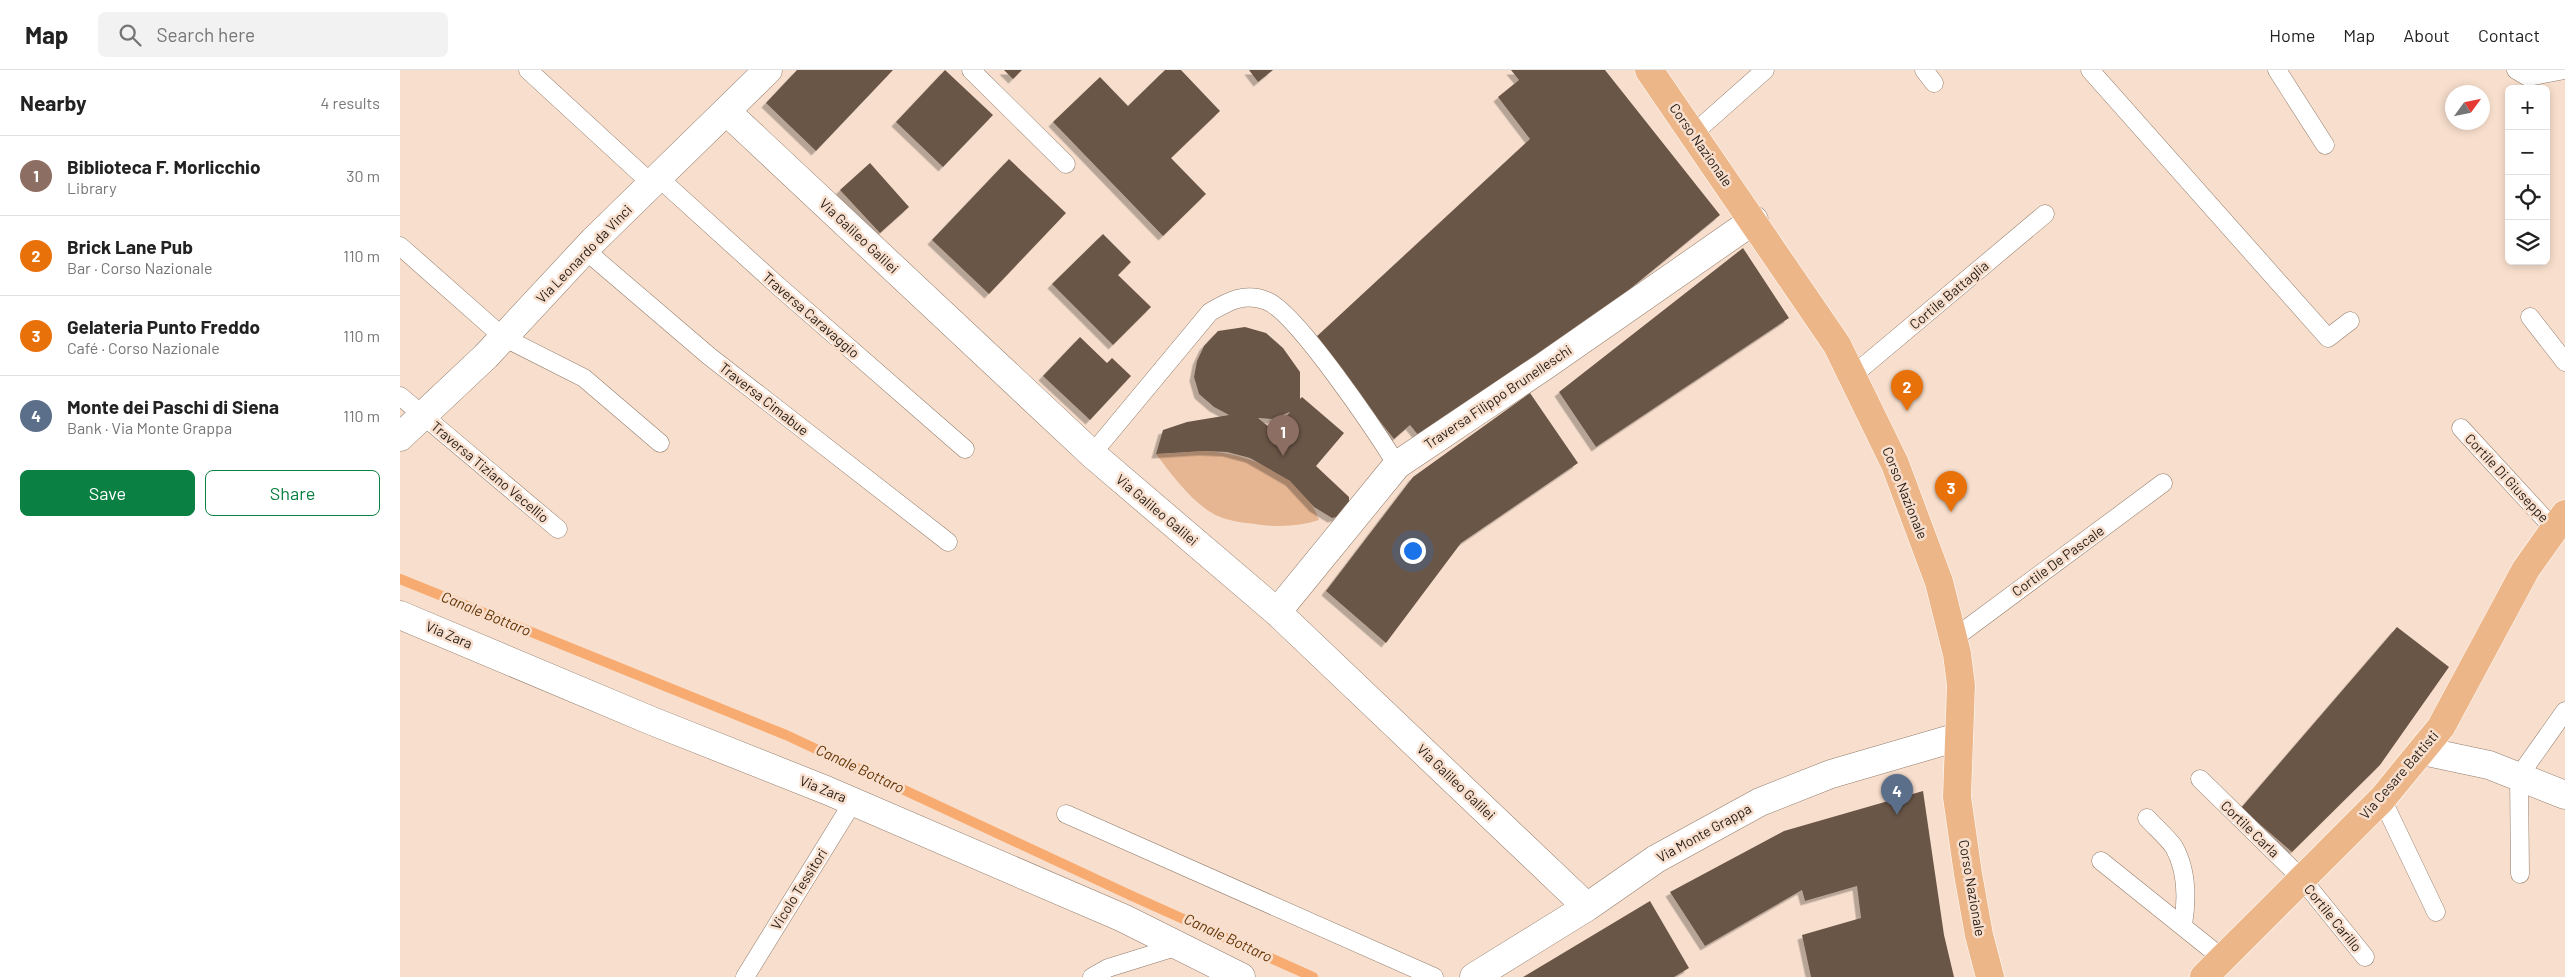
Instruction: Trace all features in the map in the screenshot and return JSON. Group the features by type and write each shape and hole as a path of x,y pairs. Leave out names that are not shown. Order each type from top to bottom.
{"main road":[{"name":"Corso Nazionale","path":"1651,71 1754,220 1837,345 1898,473 1940,582 1961,686 1957,797 1966,865 1979,935 1990,977"},
{"name":"Via Cesare Battisti","path":"2213,967 2382,799 2423,751 2441,727 2526,569 2559,521"}],"street":[{"name":"Via Leonardo da Vinci","path":"400,437 503,337 585,250 768,70"},
{"name":"Via Galileo Galilei","path":"727,112 1092,454 1277,612 1587,907"},
{"name":"Traversa Filippo Brunelleschi","path":"1277,612 1397,464 1543,367 1754,220"},
{"name":"Via Zara","path":"400,615 652,721 853,802 1123,918 1241,977"},
{"name":"Via Monte Grappa","path":"1474,977 1587,907 1656,859 1760,802 1831,774 1958,737"},
{"path":"2423,751 2488,765 2565,794"}],"lane":[{"name":"Traversa Caravaggio","path":"528,70 965,449"},
{"path":"971,70 1066,164"},
{"path":"1694,133 1765,70"},
{"path":"2090,70 2328,338 2350,322"},
{"path":"2277,70 2325,145"},
{"path":"2516,70 2528,77 2564,70"},
{"name":"Cortile Battaglia","path":"1852,376 2045,214"},
{"path":"400,246 503,337 584,378 660,443"},
{"name":"Traversa Cimabue","path":"585,250 709,356 948,542"},
{"path":"1092,454 1210,312 1237,297 1268,301 1292,320 1375,429 1397,464"},
{"path":"2530,317 2565,362"},
{"name":"Traversa Tiziano Vecellio","path":"400,396 558,529"},
{"name":"Cortile Di Giuseppe","path":"2461,428 2559,521"},
{"name":"Cortile De Pascale","path":"1953,639 2163,483"},
{"path":"2520,874 2519,776 2565,710"},
{"name":"Cortile Carla","path":"2200,779 2301,878"},
{"path":"2382,799 2436,912"},
{"name":"Vicolo Tessitori","path":"745,977 853,802"},
{"path":"1066,814 1434,977"},
{"path":"2147,818 2174,847 2187,900 2183,925"},
{"path":"2101,861 2138,892 2183,925 2213,967"},
{"name":"Cortile Carillo","path":"2301,878 2365,958"},
{"path":"1092,977 1108,968 1179,946"}],"shaded area":[{"path":"1204,451 1238,456 1272,469 1300,491 1311,504 1319,520 1298,525 1269,526 1230,520 1211,512 1185,490 1156,454"}],"building":[{"path":"797,70 893,70 816,151 766,103"},
{"path":"945,70 993,115 943,167 896,122"},
{"path":"1004,70 1022,70 1013,79"},
{"path":"1165,70 1181,70 1220,111 1171,158 1206,194 1163,236 1053,122 1100,77 1128,106"},
{"path":"1249,70 1273,70 1258,82"},
{"path":"1511,70 1605,70 1720,215 1563,344 1480,397 1472,398 1419,436 1410,425 1394,439 1314,339 1530,139 1498,97 1519,80"},
{"path":"1009,159 1066,213 989,294 932,240"},
{"path":"870,163 909,207 880,233 840,190"},
{"path":"1103,234 1131,262 1118,275 1151,307 1113,345 1052,284"},
{"path":"1743,248 1789,318 1596,447 1559,392"},
{"path":"1245,327 1266,333 1283,348 1300,372 1300,399 1302,397 1344,433 1316,466 1349,497 1349,508 1341,516 1332,518 1314,507 1290,481 1250,458 1227,452 1204,451 1156,454 1163,430 1187,422 1229,415 1214,407 1199,394 1194,377 1197,361 1204,346 1218,331","holes":["1290,412 1274,431 1258,418 1272,419"]},
{"path":"1080,337 1107,363 1112,358 1131,376 1090,420 1043,376"},
{"path":"1530,393 1578,463 1461,543 1386,643 1326,591 1413,477"},
{"path":"2397,627 2449,667 2380,765 2292,852 2241,808"},
{"path":"1923,791 1944,935 1954,977 1811,977 1802,935 1861,918 1857,886 1805,901 1802,890 1705,946 1670,892 1784,831"},
{"path":"1650,901 1689,968 1674,977 1523,977"}],"waterway":[{"name":"Canale Bottaro","path":"400,579 786,735 1132,896 1313,977"}],"place":[{"name":"Brick Lane Pub","path":"1907,411"},
{"name":"Biblioteca F. Morlicchio","path":"1283,456"},
{"name":"Gelateria Punto Freddo","path":"1951,512"},
{"name":"Monte dei Paschi di Siena","path":"1897,815"}]}
